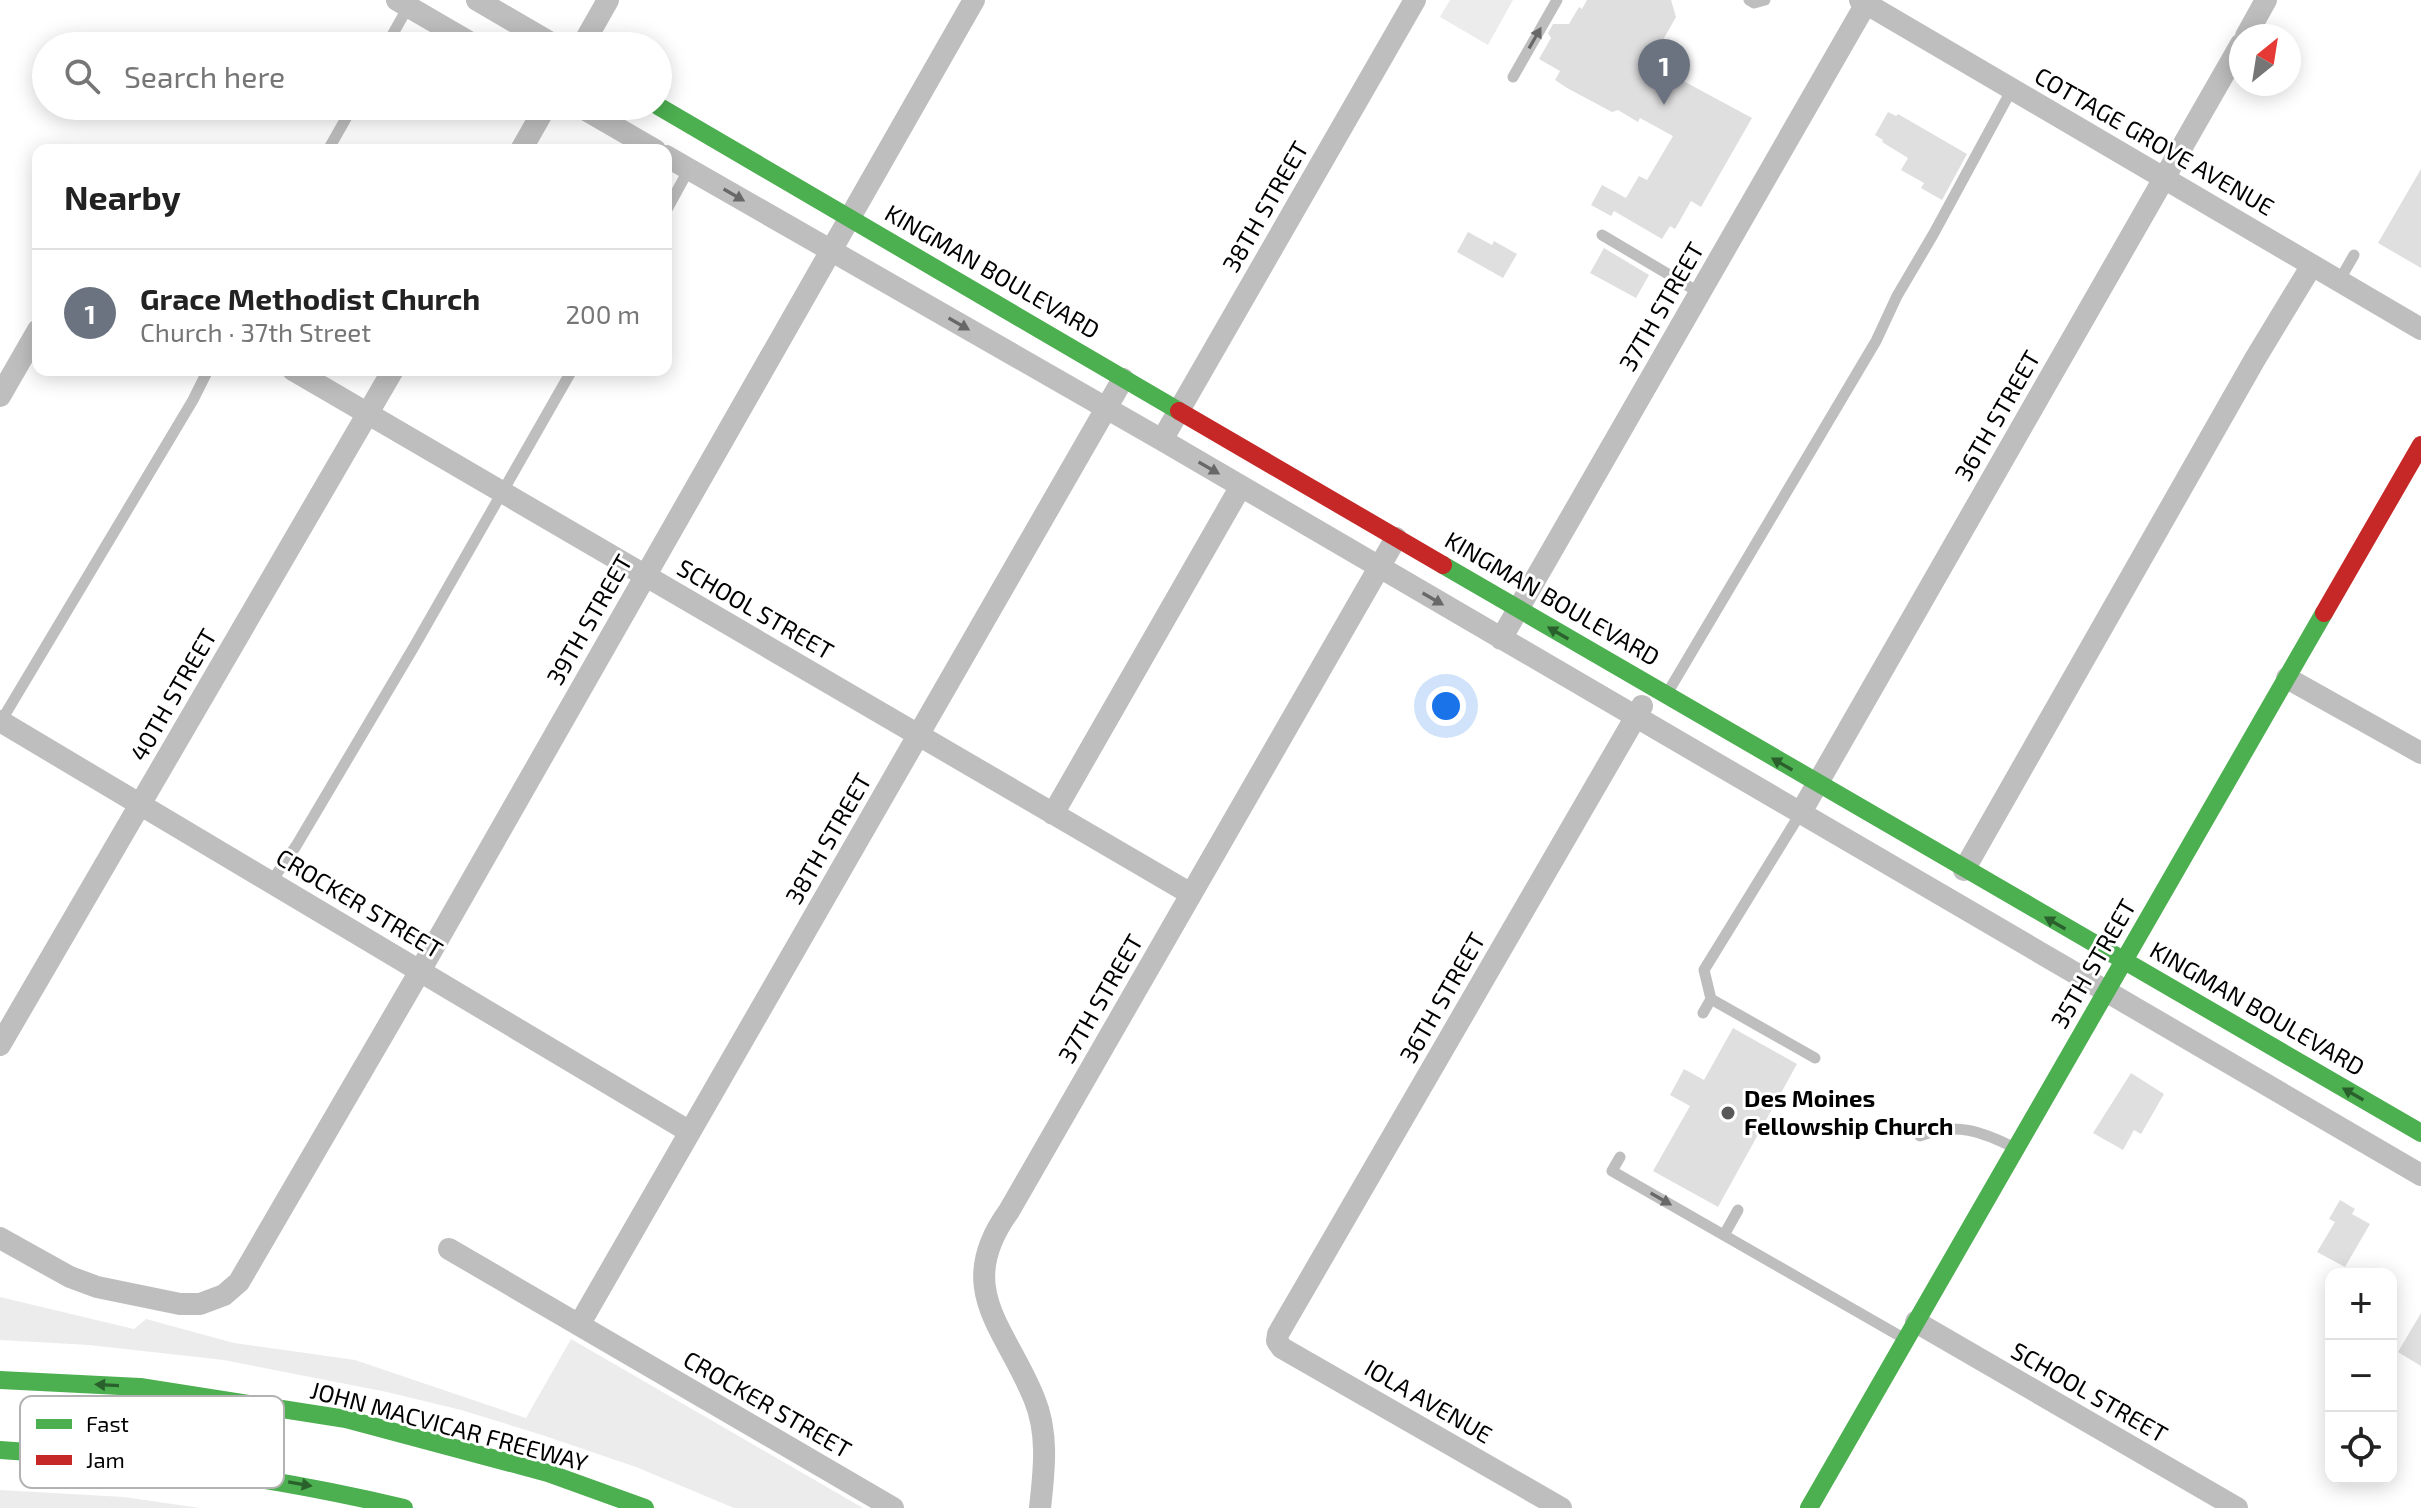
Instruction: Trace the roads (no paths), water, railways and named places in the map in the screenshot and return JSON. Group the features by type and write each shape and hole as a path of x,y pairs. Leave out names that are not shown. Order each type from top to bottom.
{"main road":[{"name":"KINGMAN BOULEVARD","path":"672,114 1964,870 2421,1133"},
{"name":"35TH STREET","path":"1809,1508 2421,445"},
{"name":"JOHN MACVICAR FREEWAY","path":"0,1380 140,1387 198,1396"},
{"name":"JOHN MACVICAR FREEWAY","path":"284,1409 346,1419 548,1473 645,1508"},
{"path":"0,1450 20,1451"},
{"path":"284,1482 343,1492 404,1508"}],"street":[{"path":"477,0 532,32"},
{"path":"590,32 608,0"},
{"name":"39TH STREET","path":"0,1238 70,1277 97,1287 180,1304 200,1304 224,1295 239,1282 974,0"},
{"name":"38TH STREET","path":"1162,440 1415,0"},
{"path":"2253,24 2266,0"},
{"name":"COTTAGE GROVE AVENUE","path":"1865,1 2421,329"},
{"name":"37TH STREET","path":"1501,639 1865,1"},
{"path":"403,3 452,32"},
{"name":"36TH STREET","path":"1800,814 2229,65"},
{"path":"524,144 538,120"},
{"path":"603,120 645,144"},
{"path":"672,159 1162,440 2421,1175"},
{"path":"1964,870 2255,359 2312,265"},
{"path":"0,396 32,340"},
{"name":"SCHOOL STREET","path":"303,376 1191,894"},
{"name":"40TH STREET","path":"0,1045 390,376"},
{"name":"38TH STREET","path":"579,1325 1123,379"},
{"path":"1053,814 1241,486"},
{"name":"37TH STREET","path":"1040,1508 1046,1455 1044,1441 1035,1400 988,1308 983,1278 989,1247 997,1228 1396,538"},
{"path":"2287,678 2421,753"},
{"name":"36TH STREET","path":"1278,1334 1636,718 1659,692"},
{"name":"CROCKER STREET","path":"0,722 690,1132"},
{"name":"CROCKER STREET","path":"449,1249 893,1508"},
{"name":"SCHOOL STREET","path":"1911,1331 2237,1508"},
{"name":"IOLA AVENUE","path":"1278,1334 1277,1341 1282,1348 1561,1508"}],"lane":[{"path":"1513,77 1557,0"},
{"path":"1749,0 1754,3 1765,0"},
{"path":"392,32 403,3"},
{"path":"1659,692 1876,341 1897,296 2012,89"},
{"path":"331,144 345,120"},
{"path":"672,200 689,169"},
{"path":"1602,235 1700,293"},
{"path":"2339,281 2354,255"},
{"path":"0,722 205,376"},
{"path":"271,882 296,846 569,376"},
{"path":"1703,1013 1711,999 1704,970 1800,814"},
{"path":"1711,999 1815,1058"},
{"path":"1920,1136 1959,1128 1985,1133 2015,1149"},
{"path":"1620,1157 1612,1171 1724,1235 1911,1331"},
{"path":"1724,1235 1738,1210"}],"place":[{"name":"Grace Methodist Church","path":"1664,105"},
{"name":"Des Moines Fellowship Church","path":"1728,1113"}]}
